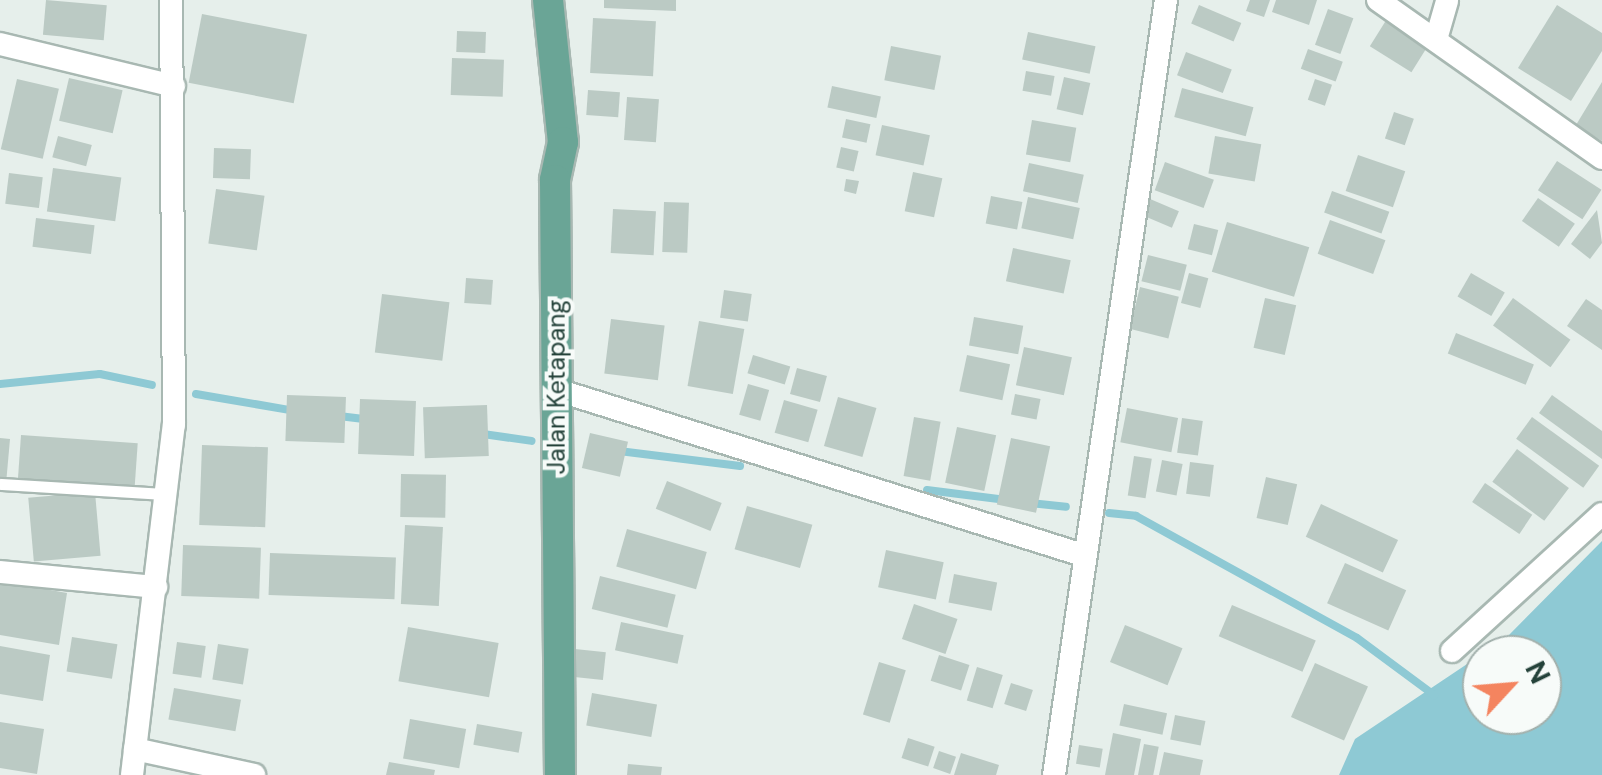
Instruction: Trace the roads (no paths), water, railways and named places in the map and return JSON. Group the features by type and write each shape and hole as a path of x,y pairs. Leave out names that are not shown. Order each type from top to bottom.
{"main road":[{"name":"Jalan Ketapang","path":"548,0 564,142 555,180 560,775"}],"street":[{"path":"132,775 156,586 162,494 174,425 171,0"},
{"path":"1054,775 1115,312 1166,0"},
{"path":"1378,0 1437,36 1602,158"},
{"path":"1437,36 1447,0"},
{"path":"0,44 174,86"},
{"path":"557,390 1082,555"},
{"path":"1452,651 1600,517"},
{"path":"0,572 156,586"},
{"path":"135,749 254,775"}],"lane":[{"path":"0,484 162,494"}],"water":[{"path":"1602,541 1602,775 1339,775 1355,739 1462,667 1462,735 1562,735 1562,635 1509,635"}],"waterway":[{"path":"0,384 100,374 152,385"},
{"path":"196,394 295,411"},
{"path":"339,416 370,420"},
{"path":"483,434 532,441"},
{"path":"619,451 740,466"},
{"path":"927,490 1006,500"},
{"path":"1030,503 1066,507"},
{"path":"1109,513 1136,516 1357,638 1434,695"}]}
